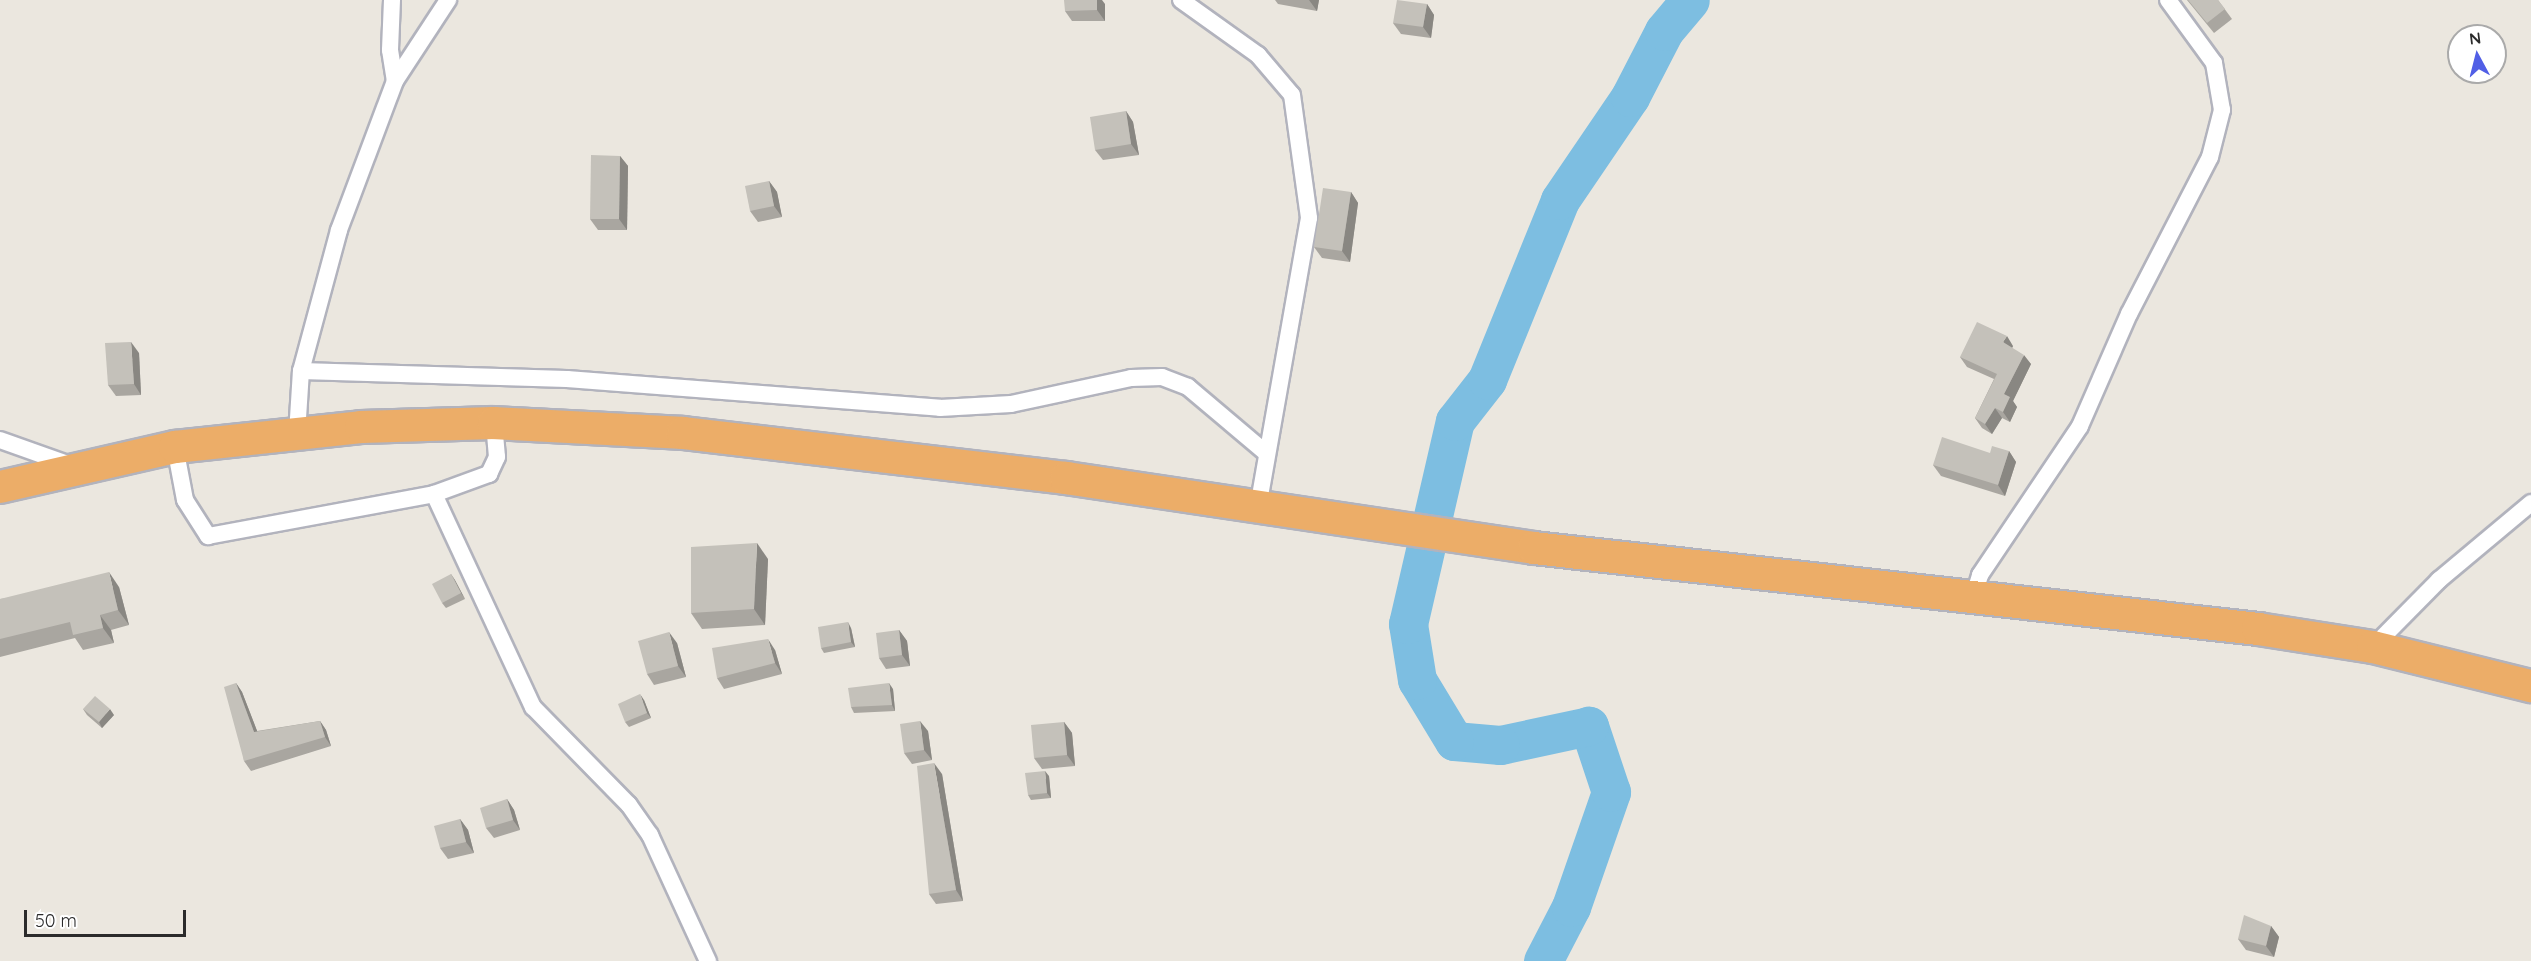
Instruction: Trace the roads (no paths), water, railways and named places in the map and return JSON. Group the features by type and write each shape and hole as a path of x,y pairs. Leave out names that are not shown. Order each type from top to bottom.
{"highway":[{"path":"0,487 73,466 175,447 297,434 494,423 683,433 906,458 1534,548 1974,595 2373,647 2531,686"}],"street":[{"path":"392,0 390,50 395,81"},
{"path":"297,434 300,371 339,230 395,81 448,0"},
{"path":"1181,0 1258,55 1292,95 1309,218 1292,332 1266,453 1258,508"},
{"path":"1974,595 1985,566 2080,426 2129,314 2210,157 2222,110 2214,63 2168,0"},
{"path":"300,371 567,380 940,408 1011,404 1120,380 1162,377 1188,387 1266,453"},
{"path":"175,447 185,500 208,536 434,494 489,474 497,457 494,423"},
{"path":"0,440 73,466"},
{"path":"434,494 533,707 629,805 650,835 708,961"},
{"path":"2373,647 2439,580 2531,503"}],"waterway":[{"path":"1543,961 1571,907 1611,792 1589,726 1500,745 1454,741 1417,680 1408,624 1455,421 1487,380 1560,200 1630,97 1664,31 1690,0"}]}
